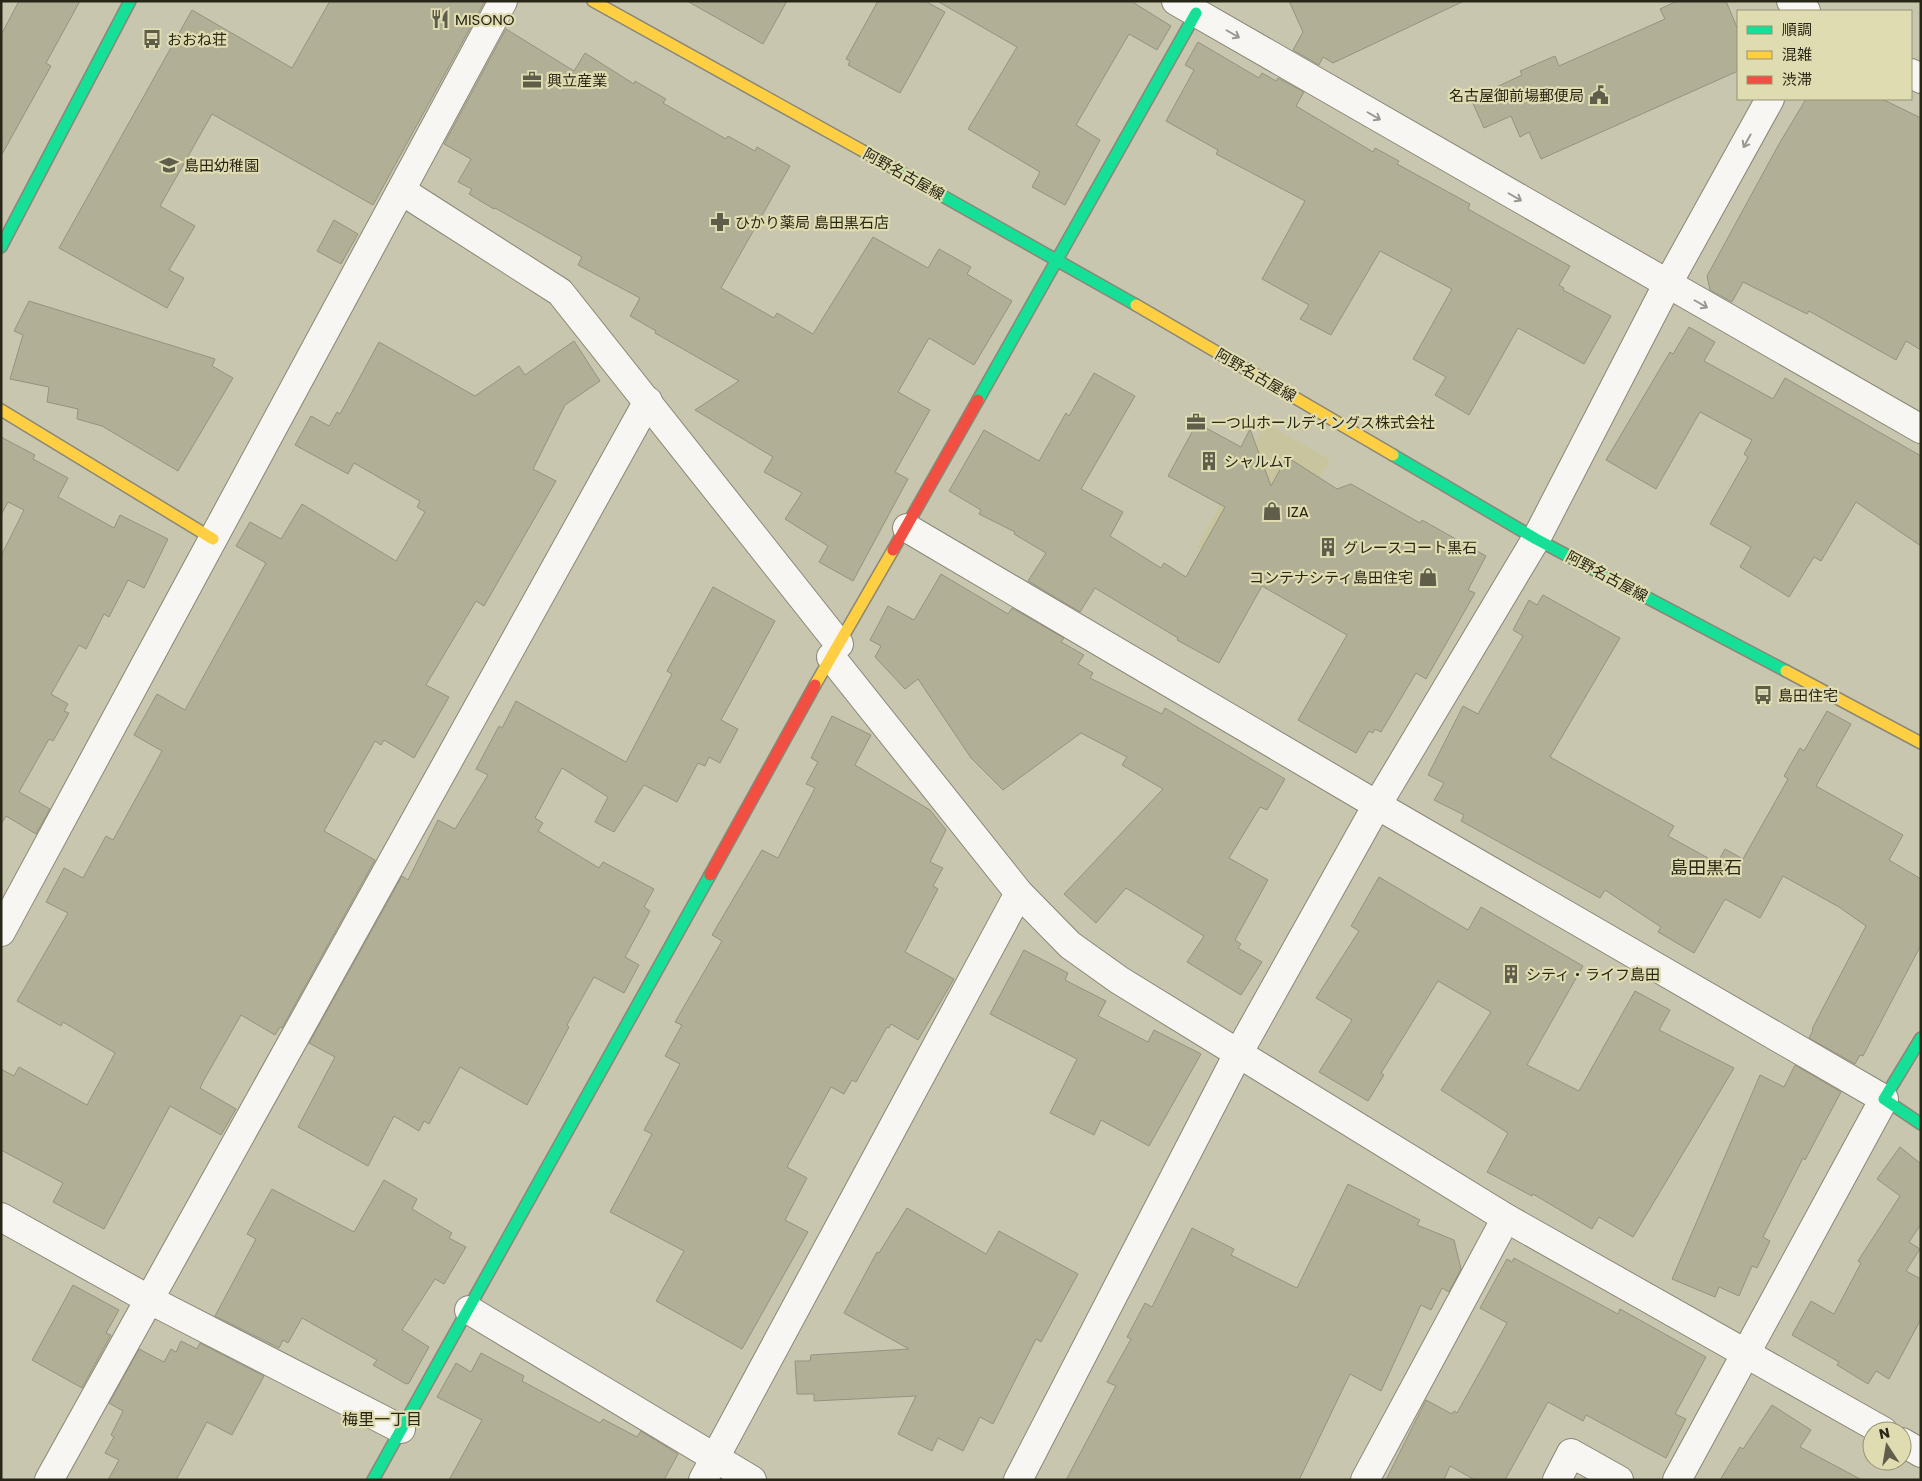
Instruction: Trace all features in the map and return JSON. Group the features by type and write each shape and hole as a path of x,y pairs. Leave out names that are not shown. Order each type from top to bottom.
{"street":[{"path":"1,247 130,1"},
{"path":"1,932 503,1"},
{"name":"阿野名古屋線","path":"593,1 1056,258 1536,539 1921,743"},
{"path":"1791,1 1804,10"},
{"path":"373,1480 835,651 907,528 1056,258 1186,7 1667,285 1921,429"},
{"path":"1018,1480 1240,1052 1377,805 1536,539 1667,285 1769,100"},
{"path":"402,191 560,292 648,401 1019,893 1070,945 1119,980 1240,1052 1506,1218 1865,1421"},
{"path":"49,1480 648,401"},
{"path":"1,410 213,539"},
{"path":"907,528 1377,805 1884,1098 1921,1124"},
{"path":"709,1469 1019,893"},
{"path":"1677,1480 1884,1098 1921,1038"},
{"path":"1,1217 150,1300 401,1429"},
{"path":"1365,1480 1506,1218"},
{"path":"469,1310 709,1469 752,1480"},
{"path":"1557,1480 1571,1452 1620,1480"}],"shaded area":[{"path":"1266,423 1330,460 1258,579 1197,547"}],"building":[{"path":"19,1 80,1 46,63 51,66 1,156 1,35"},
{"path":"330,1 485,1 373,205 212,114 160,206 195,226 169,270 184,278 167,308 59,248 192,10 292,68"},
{"path":"687,1 787,1 763,44"},
{"path":"878,1 925,1 945,12 900,93 848,65 850,61 846,59"},
{"path":"937,1 1131,1 1171,26 1157,50 1129,34 1076,125 1100,140 1065,205 1032,187 1040,172 968,129 1017,47"},
{"path":"1289,1 1464,1 1333,63 1323,57 1319,65 1293,50 1303,32"},
{"path":"1677,1 1726,1 1737,28 1737,71 1541,159 1529,132 1520,137 1511,116 1484,128 1471,99 1522,75 1520,71 1555,56 1559,66 1665,19 1660,9"},
{"path":"506,29 574,71 585,53 634,84 635,81 666,99 663,103 726,139 728,136 755,151 757,147 790,166 721,288 774,318 777,313 813,334 873,237 928,268 939,249 971,267 967,274 1012,301 974,365 929,338 898,392 930,410 895,472 908,479 853,581 819,562 828,546 785,519 802,493 764,472 773,457 695,410 739,381 655,333 656,331 630,316 640,298 578,265 582,257 469,194 472,189 458,182 471,159 444,144"},
{"path":"1198,42 1259,78 1262,73 1276,81 1278,78 1304,92 1296,106 1373,152 1375,148 1399,161 1397,164 1470,204 1468,209 1570,266 1559,285 1564,288 1563,290 1611,316 1584,364 1518,328 1469,415 1435,395 1446,377 1413,359 1452,289 1380,251 1331,335 1300,319 1309,305 1262,279 1305,201 1216,154 1218,150 1166,121 1194,70 1185,65"},
{"path":"1805,100 1884,100 1921,118 1921,350 1906,341 1896,360 1809,311 1807,314 1743,282 1732,302 1710,290 1707,276 1779,144"},
{"path":"334,220 358,234 341,264 317,251"},
{"path":"29,301 215,359 212,366 233,378 178,471 102,426 77,419 78,409 47,402 49,387 10,379 23,335 14,331"},
{"path":"1689,327 1715,342 1704,361 1773,399 1785,378 1921,456 1921,546 1856,502 1821,561 1814,557 1789,597 1740,567 1751,547 1710,524 1748,457 1744,454 1752,440 1700,412 1656,489 1606,460 1670,352 1673,354"},
{"path":"574,341 600,381 565,405 533,469 556,481 484,606 476,601 426,685 449,697 414,758 384,740 381,745 375,741 324,831 375,860 282,1028 280,1027 275,1035 241,1015 205,1078 200,1088 236,1109 221,1135 170,1106 104,1229 53,1202 63,1183 1,1150 1,1069 14,1076 19,1067 87,1105 115,1053 63,1022 61,1026 17,1001 68,913 46,902 64,868 83,878 106,836 113,840 162,751 134,735 157,694 185,710 266,563 236,546 250,522 281,539 302,504 396,561 425,512 417,507 420,501 354,463 348,474 295,445 311,416 329,426 337,412 340,414 379,342 475,396 519,366 525,375"},
{"path":"1094,373 1135,396 1081,489 1123,512 1110,536 1161,568 1164,563 1186,577 1225,507 1168,476 1197,423 1241,447 1250,429 1271,486 1287,457 1337,489 1351,484 1420,523 1422,520 1486,556 1468,590 1475,593 1426,679 1416,673 1381,732 1375,729 1373,733 1369,731 1356,753 1298,720 1347,635 1262,586 1219,663 1177,640 1178,638 1095,588 1080,612 1028,581 1046,553 1014,534 1015,532 979,514 981,510 949,491 984,430 1039,461 1066,413 1069,416"},
{"path":"1,437 35,455 33,459 68,478 58,497 114,528 120,515 168,539 144,588 128,580 109,617 104,614 86,649 79,645 51,694 68,704 64,711 69,713 53,741 49,739 19,792 50,809 36,834 6,816 1,824 1,556 24,510 8,502 1,515"},
{"path":"941,574 1008,614 1012,608 1064,638 1061,642 1084,655 1078,664 1093,673 1090,678 1162,714 1165,708 1285,779 1267,810 1260,807 1229,858 1268,880 1235,940 1241,944 1238,948 1262,962 1241,995 1187,962 1204,936 1126,888 1096,923 1064,894 1163,789 1122,765 1127,757 1081,733 1003,790 971,758 918,679 905,689 875,657 881,646 870,640 888,606 914,620"},
{"path":"713,587 775,621 721,720 738,729 720,763 709,757 705,766 698,763 677,802 644,785 614,832 595,822 608,797 562,768 535,818 543,823 538,831 599,868 603,862 654,889 644,907 650,911 625,957 639,965 624,993 594,977 567,1025 569,1027 527,1105 460,1067 429,1124 424,1121 419,1131 394,1116 368,1166 298,1127 335,1057 309,1043 402,876 408,880 438,820 455,829 488,775 476,769 499,726 502,728 516,701 626,762 672,674 667,671"},
{"path":"1543,595 1620,638 1550,757 1674,826 1668,836 1717,863 1725,849 1743,859 1788,779 1784,776 1800,748 1804,751 1827,711 1851,724 1816,786 1903,835 1889,860 1921,879 1921,945 1863,1056 1860,1055 1855,1064 1809,1038 1866,926 1839,907 1783,876 1760,918 1725,899 1694,953 1658,932 1661,927 1605,890 1600,898 1461,821 1464,815 1434,800 1444,783 1428,775 1463,706 1478,714 1523,636 1513,630 1529,600 1537,605"},
{"path":"832,716 871,735 855,765 930,810 946,830 930,862 943,868 933,886 938,889 905,952 954,979 918,1040 891,1024 889,1028 887,1027 856,1082 852,1080 844,1094 831,1087 787,1167 807,1178 785,1220 808,1232 742,1349 656,1301 684,1251 610,1212 652,1134 644,1130 680,1064 665,1056 682,1025 675,1022 722,941 712,935 762,850 778,858 815,788 806,784 818,762 811,758"},
{"path":"1379,877 1468,930 1481,907 1583,966 1527,1065 1579,1091 1635,991 1670,1010 1659,1030 1734,1068 1633,1237 1599,1217 1592,1229 1533,1194 1532,1196 1487,1172 1508,1133 1441,1090 1491,1012 1438,981 1381,1073 1384,1075 1368,1101 1319,1072 1352,1020 1316,998 1359,931 1351,926"},
{"path":"1024,950 1068,973 1065,980 1106,1001 1098,1016 1148,1042 1154,1030 1201,1054 1149,1146 1101,1120 1094,1135 1050,1113 1077,1059 990,1014"},
{"path":"1795,1065 1841,1092 1805,1160 1803,1158 1763,1237 1770,1241 1757,1268 1752,1266 1739,1296 1719,1287 1715,1297 1672,1279 1760,1075 1784,1087"},
{"path":"1900,1147 1921,1164 1921,1224 1909,1242 1920,1249 1906,1271 1921,1279 1921,1319 1889,1379 1876,1371 1868,1384 1837,1365 1839,1362 1792,1335 1811,1301 1834,1314 1861,1263 1858,1261 1900,1196 1877,1179"},
{"path":"384,1180 417,1199 412,1209 452,1233 449,1238 466,1247 444,1284 435,1279 402,1330 429,1347 409,1383 406,1384 373,1365 377,1360 302,1318 288,1343 283,1340 279,1348 215,1316 256,1239 247,1234 272,1189 354,1232"},
{"path":"1348,1184 1420,1220 1417,1225 1454,1240 1461,1269 1449,1292 1442,1288 1431,1310 1421,1305 1381,1391 1350,1374 1299,1480 1066,1480 1116,1386 1107,1382 1131,1339 1127,1337 1145,1303 1152,1307 1192,1228 1234,1249 1231,1255 1297,1288"},
{"path":"907,1208 986,1254 999,1231 1078,1274 1041,1342 1036,1339 993,1424 980,1417 963,1451 938,1438 932,1451 898,1434 916,1396 814,1401 814,1394 797,1394 795,1361 810,1361 811,1355 909,1349 844,1313 877,1252 879,1253"},
{"path":"1514,1258 1618,1314 1620,1309 1706,1357 1675,1414 1686,1419 1666,1458 1586,1415 1583,1421 1548,1402 1505,1480 1475,1480 1450,1466 1444,1480 1386,1480 1426,1400 1452,1414 1454,1411 1457,1413 1507,1323 1480,1308 1507,1259 1512,1262"},
{"path":"73,1285 119,1310 106,1333 111,1335 82,1388 32,1360"},
{"path":"181,1341 197,1349 200,1343 264,1376 232,1435 207,1422 176,1480 108,1480 119,1460 105,1453 114,1437 111,1435 123,1411 109,1403 139,1349 164,1362 171,1349 176,1352"},
{"path":"481,1353 524,1376 522,1381 600,1423 603,1419 637,1437 641,1431 678,1454 664,1480 449,1480 482,1420 437,1397 456,1363 471,1372"},
{"path":"1772,1405 1811,1430 1800,1447 1862,1480 1720,1480 1740,1447 1743,1449"}],"traffic: fast":[{"path":"1,247 130,1"},
{"path":"978,400 1196,13"},
{"path":"863,151 1136,305"},
{"path":"1393,455 1536,539 1786,671"},
{"path":"373,1480 710,875"},
{"path":"1921,1038 1884,1099 1921,1124"}],"traffic: slow":[{"path":"593,1 863,151"},
{"path":"1136,305 1393,455"},
{"path":"1,410 213,539"},
{"path":"815,685 893,550"},
{"path":"1786,671 1921,743"}],"traffic: jam":[{"path":"893,550 978,400"},
{"path":"710,875 815,685"}],"place":[{"name":"MISONO","path":"440,19"},
{"name":"おおね荘","path":"152,39"},
{"name":"興立産業","path":"532,80"},
{"name":"名古屋御前場郵便局","path":"1599,95"},
{"name":"島田幼稚園","path":"169,165"},
{"name":"ひかり薬局 島田黒石店","path":"720,222"},
{"name":"一つ山ホールディングス株式会社","path":"1196,422"},
{"name":"シャルムT","path":"1209,461"},
{"name":"IZA","path":"1272,511"},
{"name":"グレースコート黒石","path":"1328,547"},
{"name":"コンテナシティ島田住宅","path":"1428,577"},
{"name":"島田住宅","path":"1763,695"},
{"name":"シティ・ライフ島田","path":"1511,974"}],"district":[{"name":"島田黒石","path":"1706,867"},
{"name":"梅里一丁目","path":"382,1419"}]}
